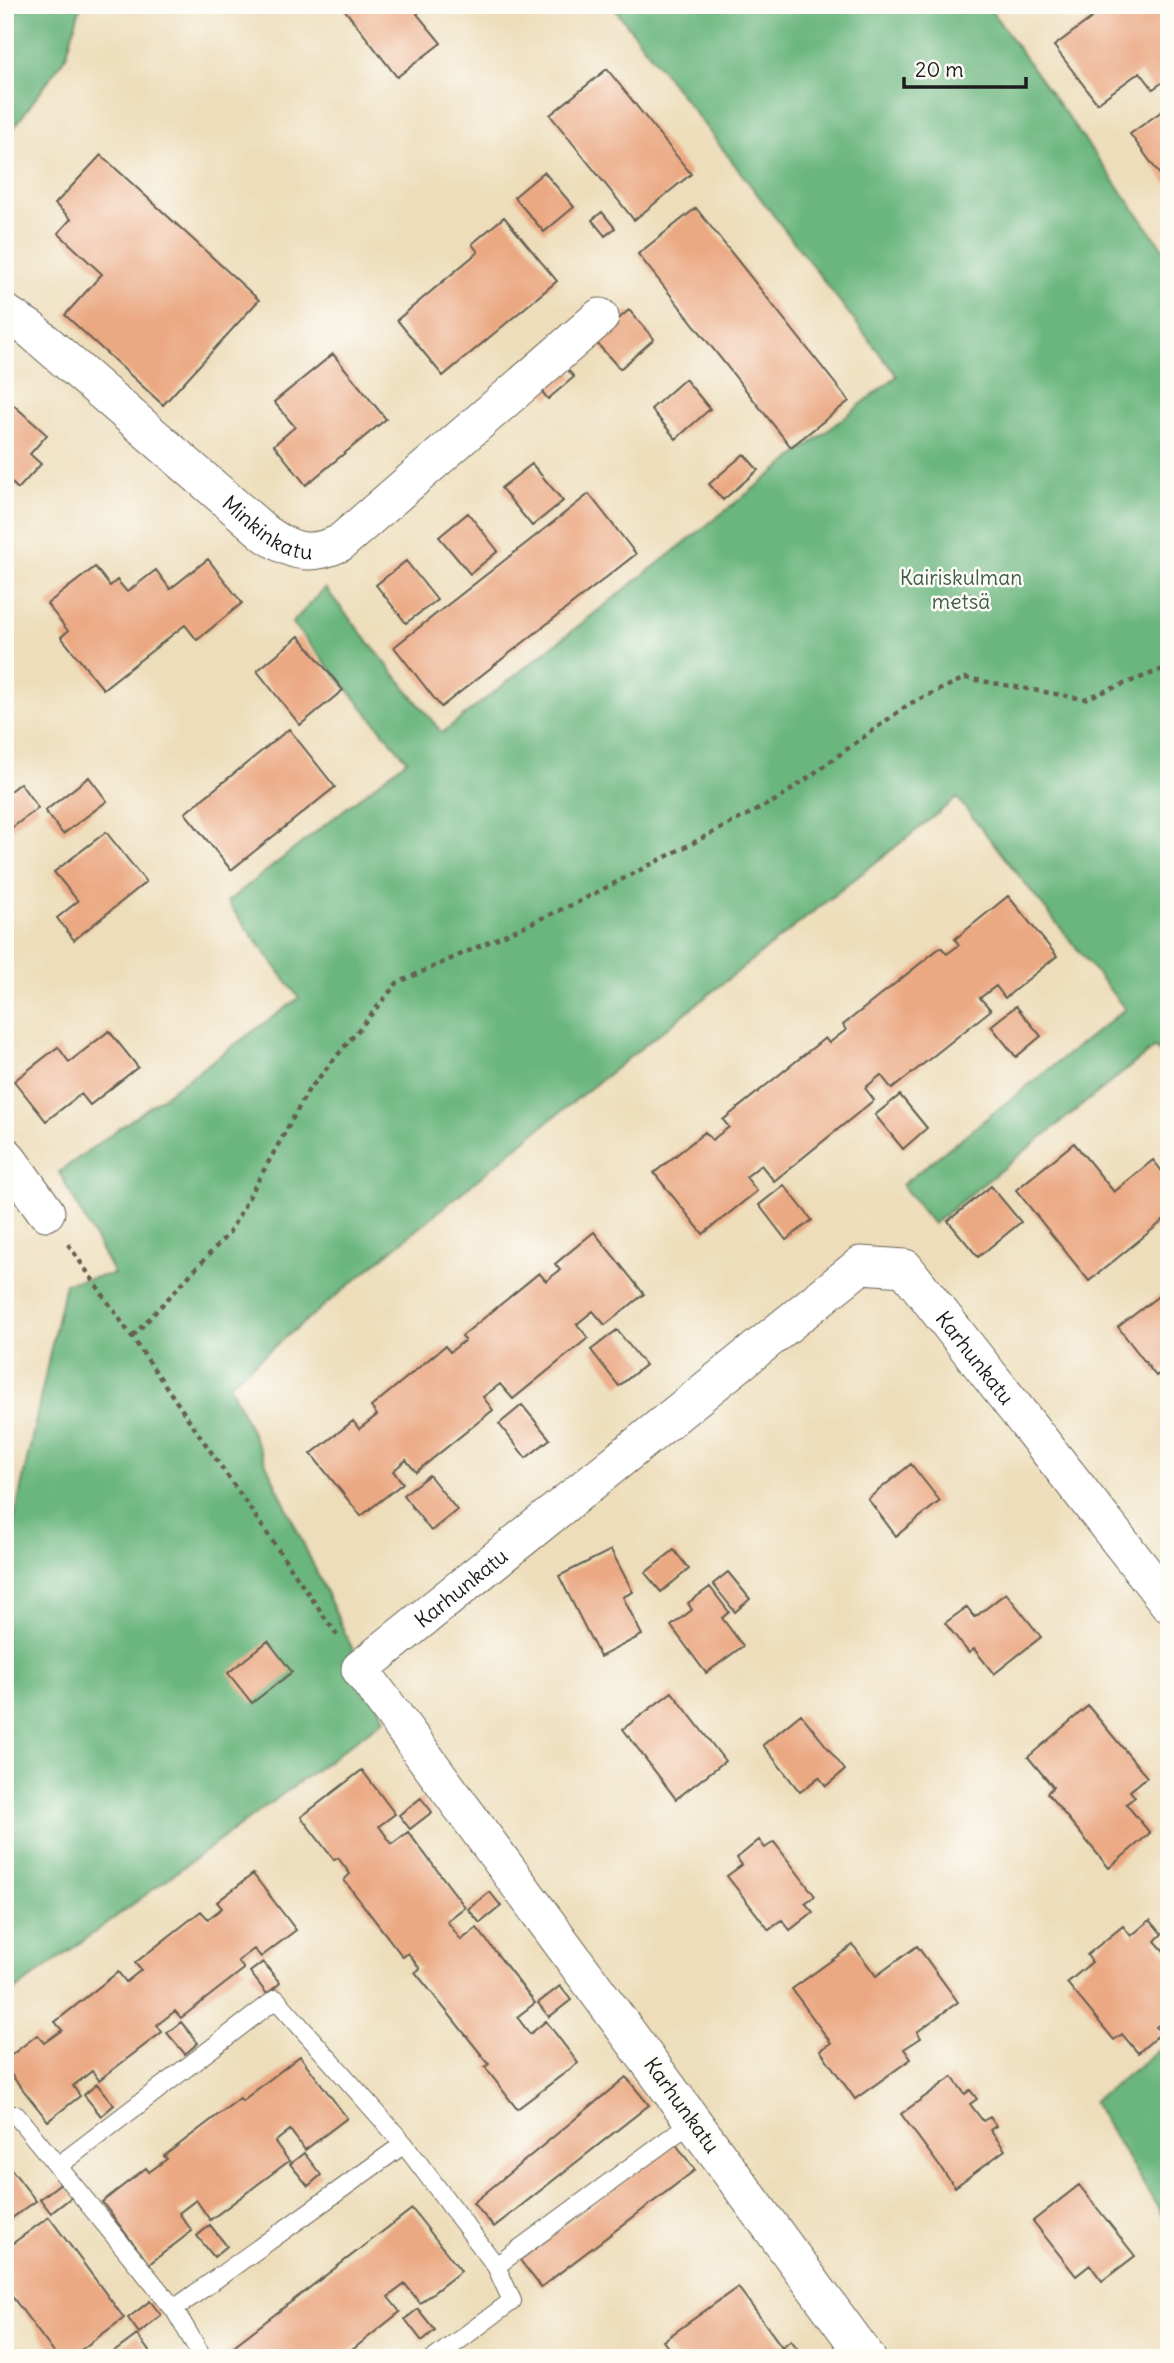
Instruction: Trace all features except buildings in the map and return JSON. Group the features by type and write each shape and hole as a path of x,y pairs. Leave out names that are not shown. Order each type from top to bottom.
{"street":[{"name":"Minkinkatu","path":"5,313 30,329 266,534 300,553 321,552 340,543 600,317"},
{"path":"5,1155 46,1212"},
{"name":"Karhunkatu","path":"867,2358 360,1669 861,1265 905,1268 1169,1604"}],"lane":[{"path":"58,2166 276,1999 404,2144 496,2266 512,2301 435,2358"},
{"path":"16,2115 174,2309 203,2358"},
{"path":"496,2266 693,2121"},
{"path":"174,2309 404,2144"}],"path":[{"path":"133,1336 229,1233 308,1091 397,983 576,904 780,798 909,704 965,678 1084,699 1169,667"},
{"path":"46,1212 360,1669"}],"green space":[{"path":"5,5 81,5 66,56 5,140"},
{"name":"Kairiskulman metsä","path":"612,5 987,5 1169,257 1169,1064 1155,1047 933,1224 902,1185 1125,1009 957,798 540,1128 229,1384 385,1719 5,1998 5,1563 65,1283 114,1274 59,1172 299,998 227,902 407,760 292,623 325,588 442,733 897,376"},
{"path":"1169,2042 1169,2226 1093,2102"}]}
